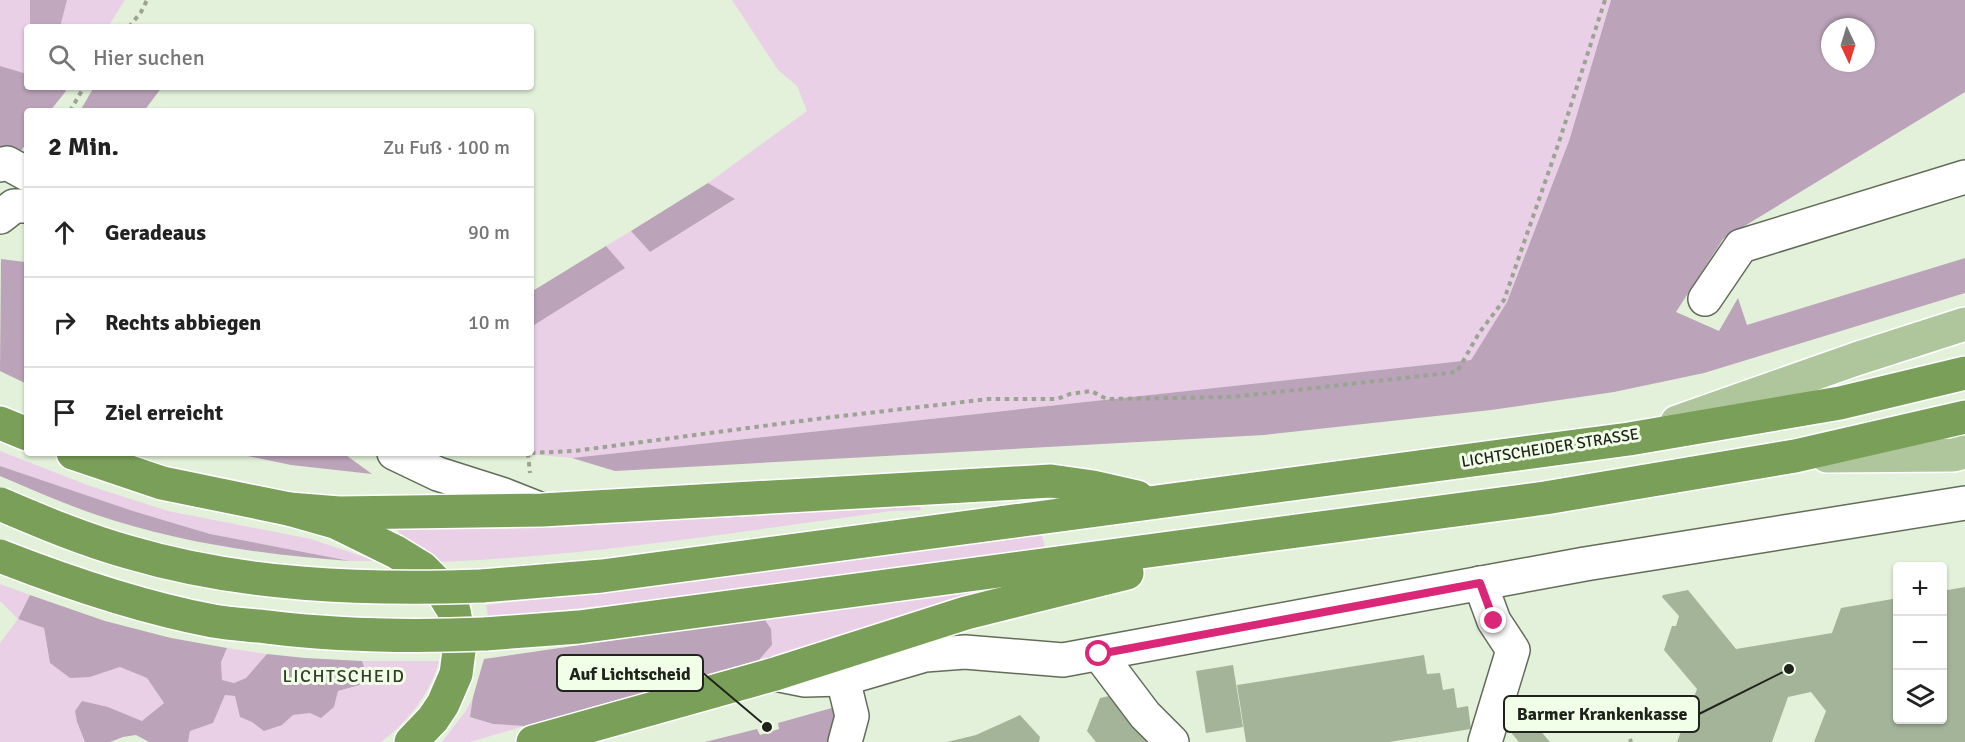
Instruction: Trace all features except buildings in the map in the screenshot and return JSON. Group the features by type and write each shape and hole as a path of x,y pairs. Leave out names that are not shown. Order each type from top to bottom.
{"highway":[{"path":"1629,439 1839,403 1965,373"},
{"path":"0,556 55,578 132,602 214,621 354,635 485,634 579,627 1545,498 1796,456 1965,417"},
{"path":"0,423 24,433"},
{"name":"LICHTSCHEIDER STRASSE","path":"0,504 128,552 215,573 303,585 402,589 482,586 602,576 1629,439"},
{"path":"82,456 162,483 289,509 335,522 396,552 422,568 436,582 454,611 460,643 456,674 443,704 433,719 411,742"},
{"path":"289,509 339,513 542,510 1051,482 1093,487 1156,502"},
{"path":"533,742 775,674 966,613 1289,532"}],"main road":[{"name":"LICHTSCHEIDER STRASSE","path":"1629,439 1856,359 1965,324"},
{"path":"1796,456 1953,455 1965,452"}],"street":[{"path":"0,165 7,163 20,196"},
{"path":"1705,299 1741,246 1965,177"},
{"path":"400,456 438,474 542,510"},
{"path":"775,674 805,680 843,679 925,655 964,652 1063,660 1585,564 1965,503"},
{"path":"1480,583 1494,621 1513,650 1485,742"},
{"path":"1099,654 1145,715 1172,742"},
{"path":"843,679 852,716 845,742"}],"path":[{"path":"131,24 147,0"},
{"path":"534,453 574,451 989,399 1057,399 1070,394 1091,391 1107,399 1232,397 1457,372 1479,333 1504,300 1605,0"},
{"path":"72,108 82,90"},
{"path":"531,456 531,474"}],"shaded area":[{"path":"0,0 125,0 110,24 24,24 24,73 0,66"},
{"path":"30,0 67,0 61,24 30,24"},
{"path":"732,0 1611,0 1569,141 1507,302 1471,360 572,458 534,455 534,325 624,268 606,246 631,231 650,252 734,200 708,183 807,111 797,86 778,70"},
{"path":"1611,0 1965,0 1965,92 1723,239 1676,312 1719,331 1738,298 1747,325 1965,258 1965,293 1704,373 1614,392 1491,410 1264,435 615,471 572,458 1471,360 1507,302 1569,141"},
{"path":"0,66 24,73 24,90 66,91 52,108 24,108 24,146 0,182"},
{"path":"92,90 160,90 146,108 82,108"},
{"path":"708,183 735,199 650,252 631,231"},
{"path":"606,246 625,268 534,325 534,290"},
{"path":"1,259 24,262 24,383 0,371"},
{"path":"0,451 90,486 168,511 311,539 376,561 350,561 210,534 133,511 0,466"},
{"path":"248,456 347,456 372,474 291,465"},
{"path":"0,466 133,511 210,534 350,561 220,546 125,524 70,505 0,476"},
{"path":"920,506 921,510 892,511 610,548 439,562 435,556 399,534 398,528 501,529"},
{"path":"1042,535 1045,547 697,595 488,617 486,605 695,581"},
{"path":"0,584 30,595 18,619 0,601"},
{"path":"1017,585 971,602 759,660 772,645 752,620"},
{"path":"30,595 105,621 171,638 227,648 221,662 222,680 234,683 246,678 267,654 362,661 366,672 363,684 338,691 334,707 321,718 310,713 293,715 282,725 264,731 240,717 235,696 225,695 213,723 190,731 188,742 149,742 136,735 110,742 85,742 75,711 82,701 108,707 142,721 164,703 147,678 120,667 90,677 70,678 50,663 44,628 18,619"},
{"path":"18,619 44,628 50,663 69,677 90,677 120,667 147,678 164,703 142,721 108,707 77,722 85,742 0,742 0,643"},
{"path":"765,620 771,629 772,645 759,660 524,726 493,724 470,717 484,659"},
{"path":"227,648 267,654 246,678 235,683 222,680 221,662"},
{"path":"362,661 439,661 430,684 417,706 400,726 381,742 188,742 190,731 213,723 225,695 236,696 240,717 252,722 282,725 293,715 334,707 338,691 363,684 366,672"},
{"path":"473,698 470,717 493,724 524,726 470,742 442,742"},
{"path":"839,706 836,742 705,742 757,729 760,735 779,729 778,723"}],"place":[{"name":"Barmer Krankenkasse","path":"1789,669"},
{"name":"Auf Lichtscheid","path":"767,727"}],"district":[{"name":"LICHTSCHEID","path":"344,676"}],"route":[{"path":"1099,654 1480,583 1494,621"}]}
